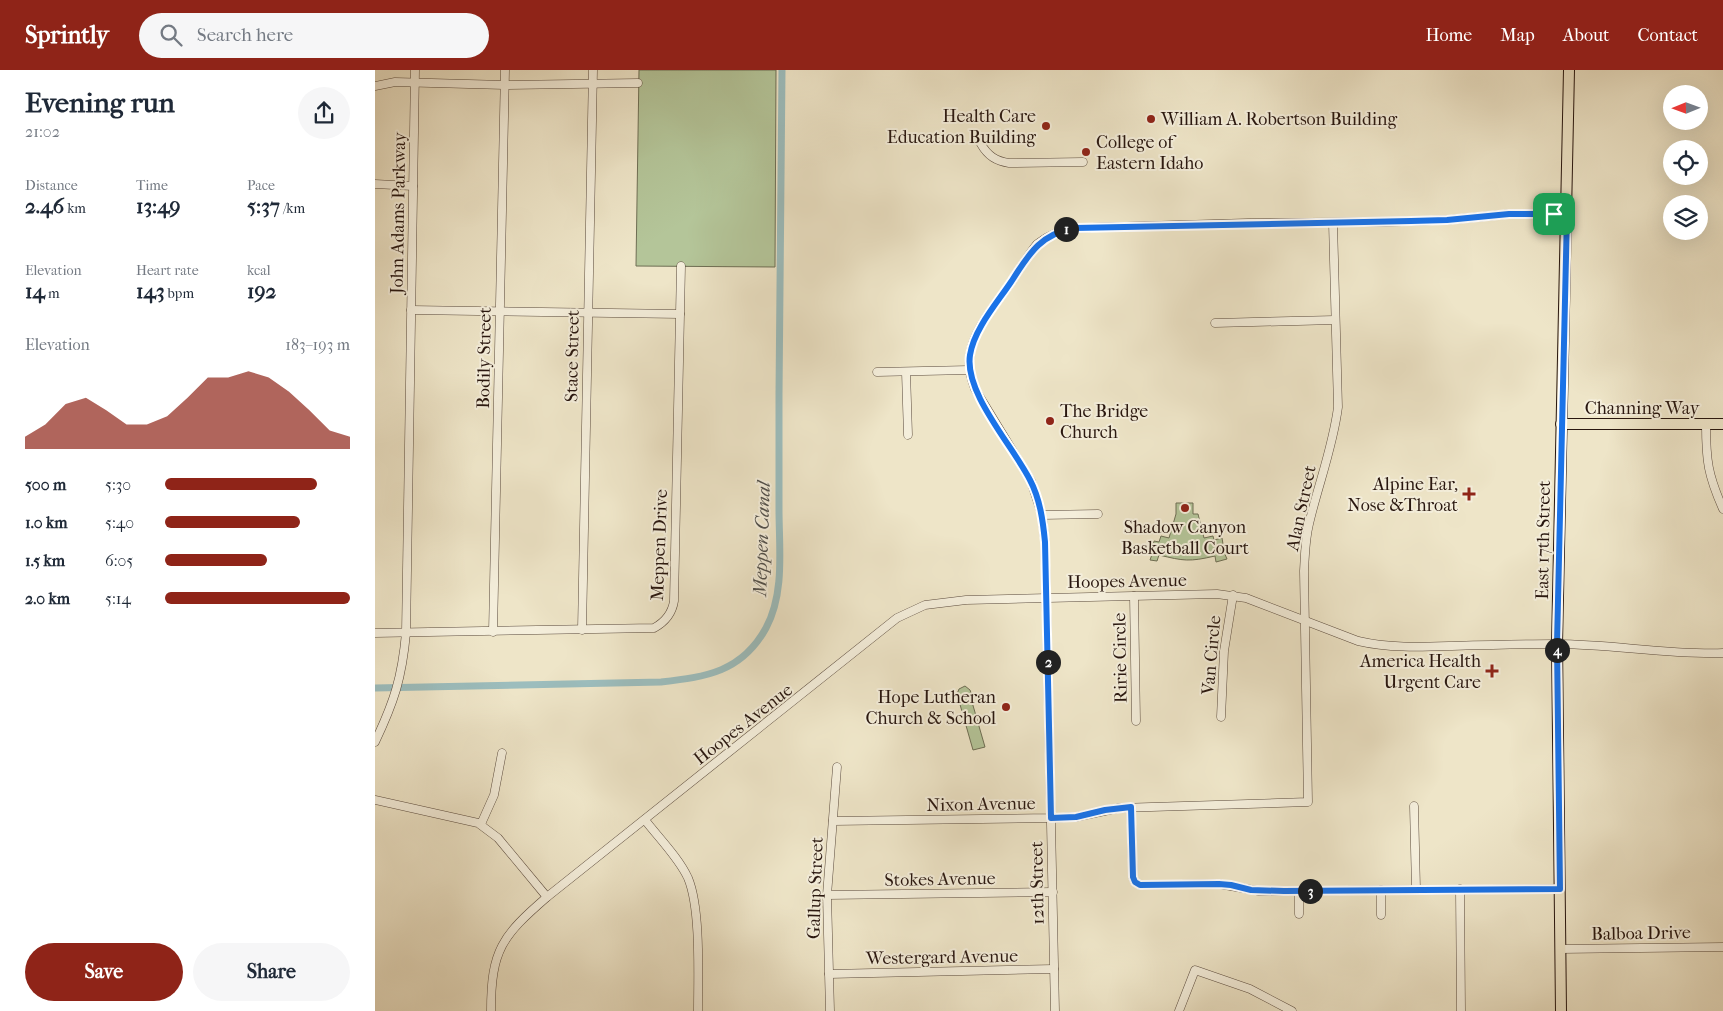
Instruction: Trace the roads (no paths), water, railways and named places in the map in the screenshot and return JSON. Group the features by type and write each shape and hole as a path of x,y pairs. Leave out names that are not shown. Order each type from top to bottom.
{"main road":[{"name":"East 17th Street","path":"1561,1011 1557,644 1569,70"},
{"name":"Channing Way","path":"1561,424 1723,424"}],"street":[{"name":"John Adams Parkway","path":"375,742 390,711 399,683 406,634 415,70"},
{"name":"Bodily Street","path":"493,632 505,70"},
{"name":"Stace Street","path":"582,630 593,70"},
{"path":"375,86 395,82 505,85 639,83"},
{"path":"981,144 989,155 1001,162 1083,162"},
{"path":"375,184 413,186"},
{"path":"877,372 969,370 970,354 974,342 986,319 1024,262 1037,244 1047,236 1063,230 1075,228 1243,223 1447,220 1509,214 1567,214"},
{"name":"Alan Street","path":"1308,802 1304,571 1309,524 1335,432 1337,407 1333,223"},
{"name":"Meppen Drive","path":"375,634 654,628 666,619 673,610 674,601 681,266"},
{"path":"411,310 680,314"},
{"path":"1215,323 1335,320"},
{"name":"12th Street","path":"969,370 975,389 1031,481 1042,515 1045,542 1055,1011"},
{"path":"907,372 908,435"},
{"path":"1707,424 1706,453 1708,470 1723,509"},
{"path":"1042,515 1098,514"},
{"name":"Hoopes Avenue","path":"491,1011 491,981 500,948 519,921 897,618 925,605 944,602 1046,598 1233,595 1246,598 1358,641 1377,646 1433,647 1557,644 1611,646 1683,654 1723,654"},
{"name":"Van Circle","path":"1221,717 1224,651 1233,595"},
{"name":"Ririe Circle","path":"1134,596 1136,721"},
{"path":"481,824 494,795 501,753"},
{"name":"Gallup Street","path":"830,1011 827,895 837,767"},
{"path":"375,800 481,824 498,838 547,897"},
{"name":"Nixon Avenue","path":"833,821 1051,818 1076,817 1105,810 1131,807 1308,802"},
{"path":"1414,806 1416,889"},
{"path":"1131,807 1133,877 1135,882 1140,885 1219,884 1259,891 1560,889"},
{"path":"645,820 682,868 694,900 698,1011"},
{"path":"1460,889 1461,1011"},
{"path":"1381,890 1381,915"},
{"path":"1299,891 1299,914"},
{"name":"Stokes Avenue","path":"827,895 1053,892"},
{"name":"Balboa Drive","path":"1560,949 1723,947"},
{"name":"Westergard Avenue","path":"829,974 1054,970"},
{"path":"1179,1011 1195,970 1250,989 1278,1008 1292,1011"}],"waterway":[{"name":"Meppen Canal","path":"375,688 661,682 693,678 721,670 734,663 746,654 766,628 776,600 780,570 779,354 782,70"}],"place":[{"name":"William A. Robertson Building","path":"1151,119"},
{"name":"Health Care Education Building","path":"1046,126"},
{"name":"College of Eastern Idaho","path":"1086,152"},
{"name":"The Bridge Church","path":"1050,421"},
{"name":"Alpine Ear, Nose &Throat","path":"1469,494"},
{"name":"Shadow Canyon Basketball Court","path":"1185,508"},
{"name":"America Health Urgent Care","path":"1492,671"},
{"name":"Hope Lutheran Church & School","path":"1006,707"}]}
